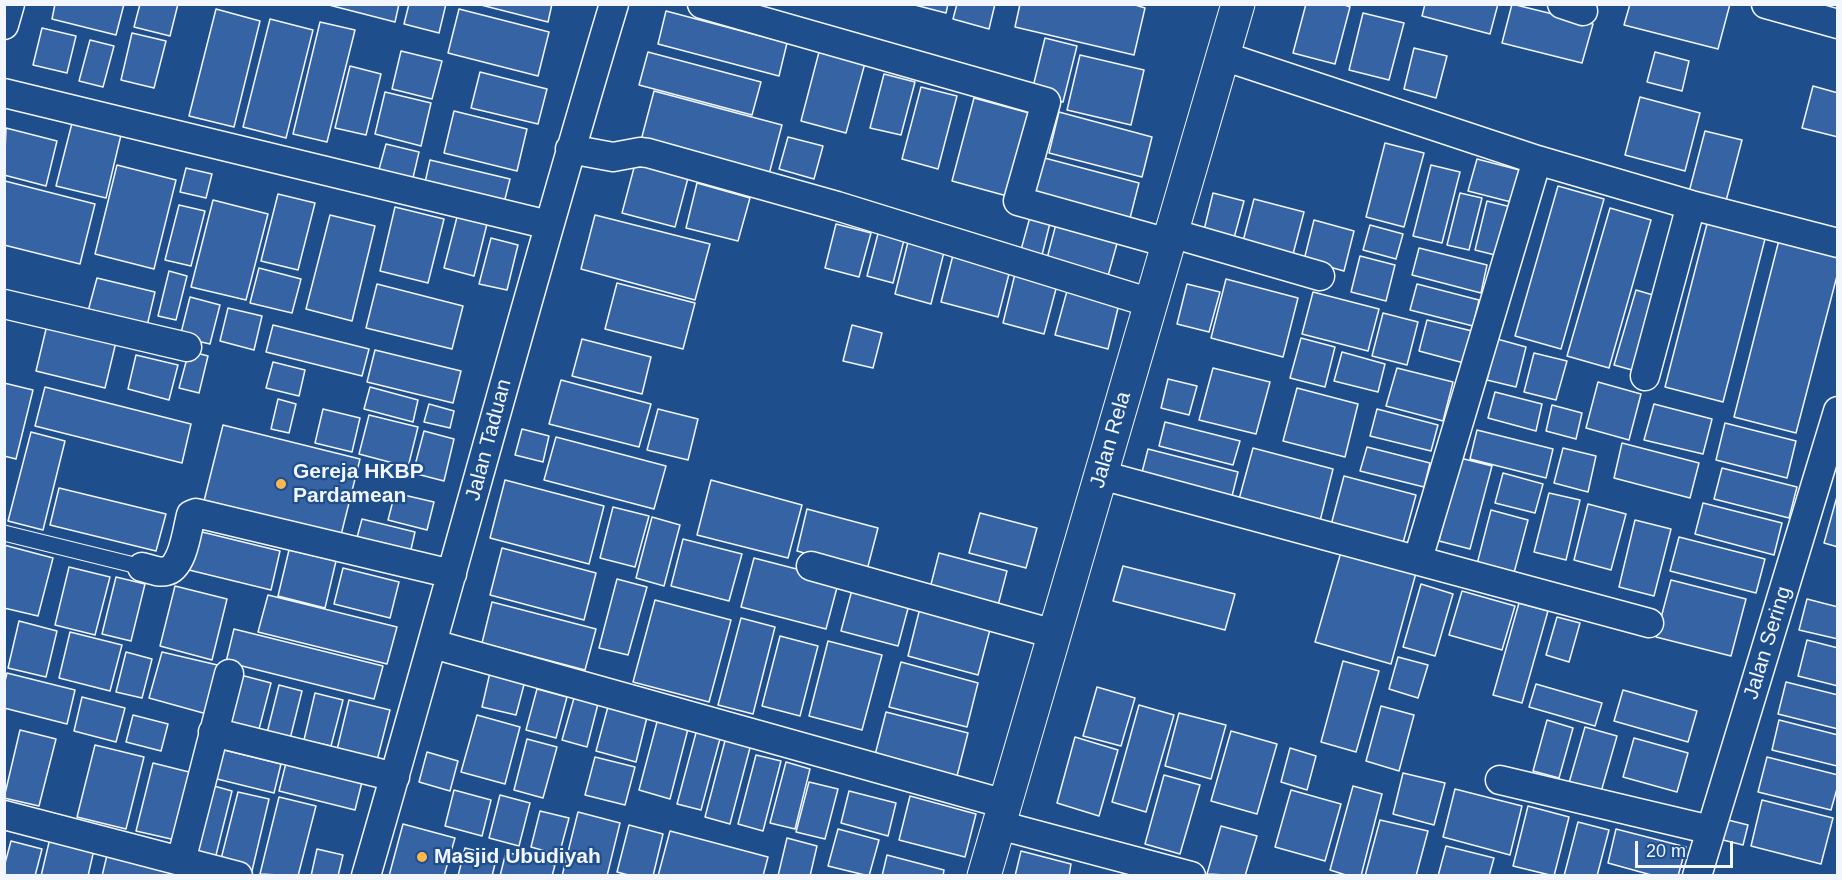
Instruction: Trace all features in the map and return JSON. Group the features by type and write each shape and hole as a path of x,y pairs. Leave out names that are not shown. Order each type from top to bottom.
{"street":[{"path":"4,25 10,4"},
{"name":"Jalan Taduan","path":"366,876 433,645 570,149 614,4"},
{"path":"702,4 1046,102 1018,201 1320,276"},
{"name":"Jalan Rela","path":"984,876 1238,4"},
{"path":"1766,4 1838,24"},
{"path":"1222,56 1537,160 1691,205 1838,243"},
{"path":"4,93 549,225"},
{"path":"570,149 613,157 640,152 648,153 837,206 1151,303"},
{"path":"1418,559 1537,160"},
{"path":"1645,376 1691,205"},
{"path":"4,304 187,347"},
{"name":"Jalan Sering","path":"1697,876 1838,411"},
{"path":"1101,475 1649,623"},
{"path":"142,567 164,572 172,569 179,562 191,515 196,513 452,574"},
{"path":"811,566 1054,634"},
{"path":"433,645 1002,814 1191,876"},
{"path":"181,861 229,674"},
{"path":"213,732 394,777"},
{"path":"1500,780 1711,830"},
{"path":"4,815 238,876"}],"lane":[{"path":"4,533 142,567"}],"building":[{"path":"55,4 124,4 116,35 52,19"},
{"path":"140,4 178,4 170,36 134,27"},
{"path":"325,4 399,4 395,22"},
{"path":"409,4 446,4 439,33 404,24"},
{"path":"477,4 552,4 548,22"},
{"path":"911,4 948,4 946,13"},
{"path":"957,4 995,4 989,29 953,19"},
{"path":"1020,4 1132,4 1145,8 1134,55 1015,27"},
{"path":"1306,4 1342,4 1350,7 1335,64 1293,53"},
{"path":"1425,4 1498,4 1490,34 1422,16"},
{"path":"1512,4 1593,24 1582,63 1502,43"},
{"path":"1630,4 1730,4 1718,49 1624,25"},
{"path":"216,9 260,21 234,127 189,116"},
{"path":"459,9 549,32 538,76 448,53"},
{"path":"666,11 787,43 779,76 658,44"},
{"path":"1363,13 1404,23 1389,80 1349,70"},
{"path":"270,19 313,30 286,138 243,127"},
{"path":"320,22 355,30 327,142 293,134"},
{"path":"42,28 76,36 67,73 33,65"},
{"path":"132,33 166,41 154,88 121,80"},
{"path":"1045,38 1077,46 1063,102 1031,95"},
{"path":"90,40 114,46 103,87 79,81"},
{"path":"1414,48 1447,56 1436,98 1404,89"},
{"path":"401,51 442,61 432,99 392,89"},
{"path":"648,52 761,82 752,115 639,85"},
{"path":"819,52 865,63 846,133 801,121"},
{"path":"1655,52 1689,61 1682,91 1647,82"},
{"path":"1080,55 1144,70 1131,125 1067,110"},
{"path":"350,66 381,74 366,135 335,128"},
{"path":"480,72 547,89 538,124 471,108"},
{"path":"884,74 915,82 901,135 870,128"},
{"path":"1813,86 1838,93 1838,137 1802,128"},
{"path":"921,87 957,96 938,169 902,159"},
{"path":"654,91 782,125 767,182 639,148"},
{"path":"385,92 431,103 421,146 375,134"},
{"path":"1640,97 1700,113 1685,171 1625,155"},
{"path":"974,98 1029,113 1007,196 952,181"},
{"path":"454,111 527,129 517,171 444,153"},
{"path":"1059,112 1152,137 1142,177 1049,153"},
{"path":"72,123 121,135 106,198 56,186"},
{"path":"6,128 57,141 46,186 4,175"},
{"path":"1705,131 1742,140 1726,201 1689,192"},
{"path":"788,137 823,146 814,179 779,169"},
{"path":"1385,143 1424,153 1404,227 1366,217"},
{"path":"386,144 419,152 412,182 378,173"},
{"path":"1037,156 1139,183 1129,222 1027,196"},
{"path":"1477,159 1527,172 1519,204 1468,191"},
{"path":"430,160 510,179 503,207 424,187"},
{"path":"635,164 688,178 675,227 622,213"},
{"path":"117,165 176,180 154,269 95,254"},
{"path":"1431,165 1460,172 1442,243 1413,236"},
{"path":"186,168 212,174 206,198 180,192"},
{"path":"5,181 95,204 80,264 4,245"},
{"path":"697,183 750,198 738,241 686,228"},
{"path":"1558,186 1604,199 1561,349 1515,336"},
{"path":"1213,193 1244,201 1234,238 1204,230"},
{"path":"1460,193 1482,198 1469,250 1447,245"},
{"path":"278,194 315,203 298,270 261,261"},
{"path":"1254,199 1304,212 1292,258 1242,245"},
{"path":"213,200 268,214 246,300 191,287"},
{"path":"1487,201 1515,208 1503,257 1475,250"},
{"path":"179,205 205,211 191,266 165,260"},
{"path":"395,207 444,219 428,283 380,271"},
{"path":"1610,208 1651,220 1609,368 1567,356"},
{"path":"330,215 375,226 352,321 306,309"},
{"path":"595,215 710,244 695,300 581,269"},
{"path":"457,217 487,224 474,276 444,268"},
{"path":"1030,217 1050,223 1040,263 1019,257"},
{"path":"1314,220 1354,231 1344,271 1304,260"},
{"path":"1708,220 1766,235 1723,402 1665,387"},
{"path":"836,224 871,233 859,277 825,268"},
{"path":"1056,224 1118,240 1106,283 1045,266"},
{"path":"1370,225 1403,234 1396,259 1363,250"},
{"path":"879,230 905,236 893,283 867,276"},
{"path":"491,238 518,245 507,290 479,284"},
{"path":"1779,240 1838,255 1838,272 1796,433 1734,417"},
{"path":"908,242 944,252 931,304 895,294"},
{"path":"1419,248 1487,265 1481,293 1412,275"},
{"path":"953,255 1010,270 998,317 941,302"},
{"path":"1360,256 1395,265 1386,301 1351,292"},
{"path":"259,268 301,279 292,313 250,303"},
{"path":"169,271 187,276 176,320 158,316"},
{"path":"1015,274 1057,285 1044,334 1003,323"},
{"path":"97,278 155,292 146,330 87,315"},
{"path":"1226,279 1298,298 1283,357 1211,338"},
{"path":"617,283 695,303 683,349 605,329"},
{"path":"377,284 463,306 452,349 366,328"},
{"path":"1187,284 1220,292 1209,332 1177,324"},
{"path":"1417,284 1479,300 1473,326 1410,310"},
{"path":"1636,290 1653,295 1632,370 1614,365"},
{"path":"1067,291 1119,304 1108,349 1055,335"},
{"path":"1313,292 1379,309 1368,351 1302,334"},
{"path":"190,297 220,305 210,344 180,337"},
{"path":"228,308 262,316 254,350 220,341"},
{"path":"1383,313 1418,322 1407,365 1372,356"},
{"path":"1427,320 1472,331 1464,363 1419,351"},
{"path":"47,325 116,342 105,388 36,371"},
{"path":"273,325 369,349 362,376 266,352"},
{"path":"852,325 882,333 873,368 843,361"},
{"path":"1301,338 1335,347 1325,387 1290,378"},
{"path":"582,339 651,357 642,394 572,376"},
{"path":"1497,339 1526,347 1516,387 1487,380"},
{"path":"375,350 461,371 453,403 367,382"},
{"path":"189,351 208,356 199,393 179,388"},
{"path":"1342,352 1385,364 1378,392 1334,381"},
{"path":"1534,353 1567,361 1556,400 1524,392"},
{"path":"136,355 178,365 169,400 128,389"},
{"path":"273,362 305,370 299,396 266,388"},
{"path":"1213,368 1270,382 1256,434 1199,420"},
{"path":"1397,368 1453,382 1443,421 1386,406"},
{"path":"1168,379 1197,386 1189,415 1161,408"},
{"path":"561,380 651,404 639,447 549,424"},
{"path":"1598,382 1641,394 1629,440 1586,428"},
{"path":"4,383 33,390 16,459 4,456"},
{"path":"45,387 191,424 182,463 35,426"},
{"path":"370,387 418,400 413,422 364,409"},
{"path":"1297,388 1358,404 1345,457 1283,441"},
{"path":"1495,392 1542,404 1536,431 1488,418"},
{"path":"278,399 296,404 289,433 271,429"},
{"path":"429,404 454,411 450,428 424,422"},
{"path":"1654,404 1712,419 1703,454 1644,440"},
{"path":"1552,405 1582,413 1576,439 1546,431"},
{"path":"323,409 360,418 352,452 315,443"},
{"path":"658,409 698,419 688,460 647,450"},
{"path":"1377,409 1438,425 1431,451 1370,436"},
{"path":"369,415 418,427 408,467 359,454"},
{"path":"1165,422 1240,441 1233,465 1159,446"},
{"path":"1725,423 1796,441 1787,478 1716,460"},
{"name":"Gereja HKBP Pardamean","path":"223,425 360,459 339,543 202,509"},
{"path":"522,429 549,436 543,462 515,455"},
{"path":"1477,430 1553,449 1546,478 1470,459"},
{"path":"424,431 454,439 444,481 413,473"},
{"path":"31,432 65,441 43,530 8,521"},
{"path":"556,437 666,466 654,509 544,480"},
{"path":"1622,443 1699,463 1690,498 1614,478"},
{"path":"1367,447 1430,463 1424,487 1360,471"},
{"path":"1253,448 1333,469 1319,525 1238,503"},
{"path":"1563,448 1596,456 1588,492 1554,483"},
{"path":"1148,449 1238,472 1230,504 1140,480"},
{"path":"1460,458 1492,466 1470,549 1439,541"},
{"path":"1722,468 1797,487 1789,518 1714,499"},
{"path":"1503,473 1543,484 1535,513 1495,503"},
{"path":"1344,476 1416,495 1403,543 1331,525"},
{"path":"505,480 604,506 589,564 490,538"},
{"path":"711,480 802,505 788,558 697,535"},
{"path":"59,488 166,514 156,551 50,525"},
{"path":"395,493 434,502 427,530 388,520"},
{"path":"1549,493 1580,500 1566,560 1534,552"},
{"path":"1838,493 1838,547 1824,543"},
{"path":"1703,503 1782,523 1774,555 1695,534"},
{"path":"1588,504 1626,514 1611,570 1574,560"},
{"path":"613,507 649,516 635,567 600,558"},
{"path":"807,509 878,528 867,570 797,551"},
{"path":"1491,510 1528,520 1514,573 1477,564"},
{"path":"980,513 1037,528 1026,568 969,553"},
{"path":"652,517 680,525 664,586 636,578"},
{"path":"362,519 415,532 409,558 355,545"},
{"path":"1635,520 1671,529 1654,596 1619,587"},
{"path":"198,531 280,551 271,590 189,570"},
{"path":"1679,537 1765,559 1756,593 1670,571"},
{"path":"683,539 742,554 729,601 671,586"},
{"path":"4,545 53,558 38,616 4,608"},
{"path":"502,548 596,573 584,620 490,595"},
{"path":"289,550 336,561 325,608 278,596"},
{"path":"1341,552 1416,573 1391,664 1315,642"},
{"path":"939,553 1007,571 996,613 928,596"},
{"path":"754,558 839,580 826,629 741,607"},
{"path":"1123,566 1235,594 1225,630 1113,601"},
{"path":"69,567 110,577 95,635 55,625"},
{"path":"343,568 399,582 390,618 334,604"},
{"path":"116,577 145,584 131,641 102,634"},
{"path":"617,579 647,587 628,655 599,648"},
{"path":"1671,580 1746,599 1731,656 1656,637"},
{"path":"1421,584 1453,594 1435,656 1403,647"},
{"path":"175,586 227,599 212,660 160,646"},
{"path":"853,586 910,601 898,646 841,631"},
{"path":"1462,591 1515,606 1502,650 1449,635"},
{"path":"268,595 397,627 387,664 258,632"},
{"path":"1807,599 1838,607 1838,639 1799,630"},
{"path":"655,600 731,620 709,702 633,682"},
{"path":"492,602 596,629 585,670 482,643"},
{"path":"1519,603 1548,611 1522,703 1493,695"},
{"path":"921,604 992,622 978,675 908,656"},
{"path":"1557,617 1580,623 1569,662 1546,655"},
{"path":"741,618 775,627 753,714 718,705"},
{"path":"19,621 57,631 46,677 8,668"},
{"path":"234,629 383,666 374,699 226,662"},
{"path":"70,632 122,645 110,691 59,678"},
{"path":"780,636 818,646 800,716 762,706"},
{"path":"1807,640 1838,648 1838,686 1798,676"},
{"path":"828,641 882,655 862,730 809,716"},
{"path":"126,652 152,659 142,698 116,692"},
{"path":"162,652 226,667 214,716 149,698"},
{"path":"1398,657 1428,665 1418,698 1389,689"},
{"path":"1343,661 1379,671 1356,752 1321,742"},
{"path":"901,662 978,683 967,727 889,707"},
{"path":"491,668 526,677 516,715 482,707"},
{"path":"7,673 75,690 67,724 4,708 4,685"},
{"path":"233,673 271,683 257,737 219,728"},
{"path":"1786,682 1838,695 1838,729 1778,714"},
{"path":"1536,684 1602,703 1595,726 1529,707"},
{"path":"279,685 302,691 289,743 266,737"},
{"path":"1097,687 1135,698 1121,746 1083,736"},
{"path":"537,689 567,697 556,738 526,730"},
{"path":"1623,690 1697,711 1688,742 1614,721"},
{"path":"315,693 343,700 331,746 304,740"},
{"path":"82,697 125,708 116,742 74,731"},
{"path":"574,698 598,704 587,747 562,740"},
{"path":"349,700 390,710 375,768 335,758"},
{"path":"609,703 648,713 636,762 596,751"},
{"path":"1139,705 1174,715 1146,812 1112,802"},
{"path":"1381,706 1414,715 1399,771 1366,761"},
{"path":"886,712 968,733 957,776 875,755"},
{"path":"1179,713 1226,725 1211,779 1165,766"},
{"path":"133,715 168,724 161,751 126,742"},
{"path":"477,715 520,727 505,784 461,772"},
{"path":"1547,720 1573,728 1559,778 1533,771"},
{"path":"1779,720 1838,735 1837,766 1772,750"},
{"path":"657,722 688,729 670,799 639,790"},
{"path":"1585,727 1617,736 1601,792 1569,783"},
{"path":"697,729 721,735 701,810 677,804"},
{"path":"20,730 56,739 39,806 4,798"},
{"path":"1231,731 1277,744 1257,814 1211,801"},
{"path":"726,737 751,744 730,824 705,817"},
{"path":"1075,737 1118,750 1099,816 1057,803"},
{"path":"1634,738 1688,753 1677,792 1623,777"},
{"path":"527,739 557,747 543,798 514,790"},
{"path":"95,745 144,757 126,829 77,817"},
{"path":"216,748 281,764 274,793 209,777"},
{"path":"1290,748 1316,756 1307,790 1281,782"},
{"path":"427,752 458,761 450,791 419,782"},
{"path":"756,755 781,761 763,831 738,824"},
{"path":"595,757 635,767 625,805 585,795"},
{"path":"1767,757 1838,775 1838,785 1831,810 1758,792"},
{"path":"287,759 363,778 355,810 279,791"},
{"path":"786,762 810,769 795,829 770,823"},
{"path":"153,763 197,774 180,841 136,831"},
{"path":"1403,773 1445,783 1434,825 1393,814"},
{"path":"1164,775 1200,785 1180,854 1145,844"},
{"path":"809,782 838,789 825,839 796,832"},
{"path":"207,784 232,791 215,859 190,853"},
{"path":"1353,786 1382,794 1361,876 1349,876 1330,870"},
{"path":"1455,789 1522,806 1510,855 1443,837"},
{"path":"454,790 491,800 482,836 445,826"},
{"path":"1291,790 1341,804 1325,861 1275,847"},
{"path":"849,791 896,803 888,836 841,823"},
{"path":"238,792 269,799 252,871 220,863"},
{"path":"500,795 530,803 519,846 489,838"},
{"path":"910,796 976,814 965,857 899,840"},
{"path":"279,797 316,806 298,876 260,874"},
{"path":"1762,800 1833,818 1821,864 1751,846"},
{"path":"1528,806 1569,817 1554,876 1513,866"},
{"path":"540,811 569,818 559,855 531,847"},
{"path":"578,812 620,823 607,876 562,876"},
{"path":"1380,820 1428,831 1416,876 1365,876"},
{"path":"1728,820 1748,825 1743,845 1723,840"},
{"path":"1578,822 1609,830 1597,876 1564,876"},
{"name":"Masjid Ubudiyah","path":"403,824 455,838 444,876 389,876"},
{"path":"629,825 663,834 653,876 632,876 617,872"},
{"path":"1221,826 1257,836 1245,876 1207,874"},
{"path":"838,829 879,840 869,876 828,866"},
{"path":"1616,829 1686,847 1678,876 1655,876 1608,863"},
{"path":"670,831 768,857 763,876 658,876"},
{"path":"51,834 95,845 88,876 41,876"},
{"path":"787,838 817,846 810,876 778,876"},
{"path":"11,841 42,849 35,876 4,876"},
{"path":"1446,846 1494,858 1489,876 1438,876"},
{"path":"465,848 497,856 492,876 458,876"},
{"path":"317,849 343,855 338,876 311,876"},
{"path":"108,851 178,869 177,876 102,876"},
{"path":"1021,851 1071,864 1069,876 1015,876"},
{"path":"506,852 555,865 552,876 500,876"},
{"path":"887,855 944,870 943,876 882,876"}],"place":[{"name":"Gereja HKBP Pardamean","path":"281,484"},
{"name":"Masjid Ubudiyah","path":"422,857"}]}
